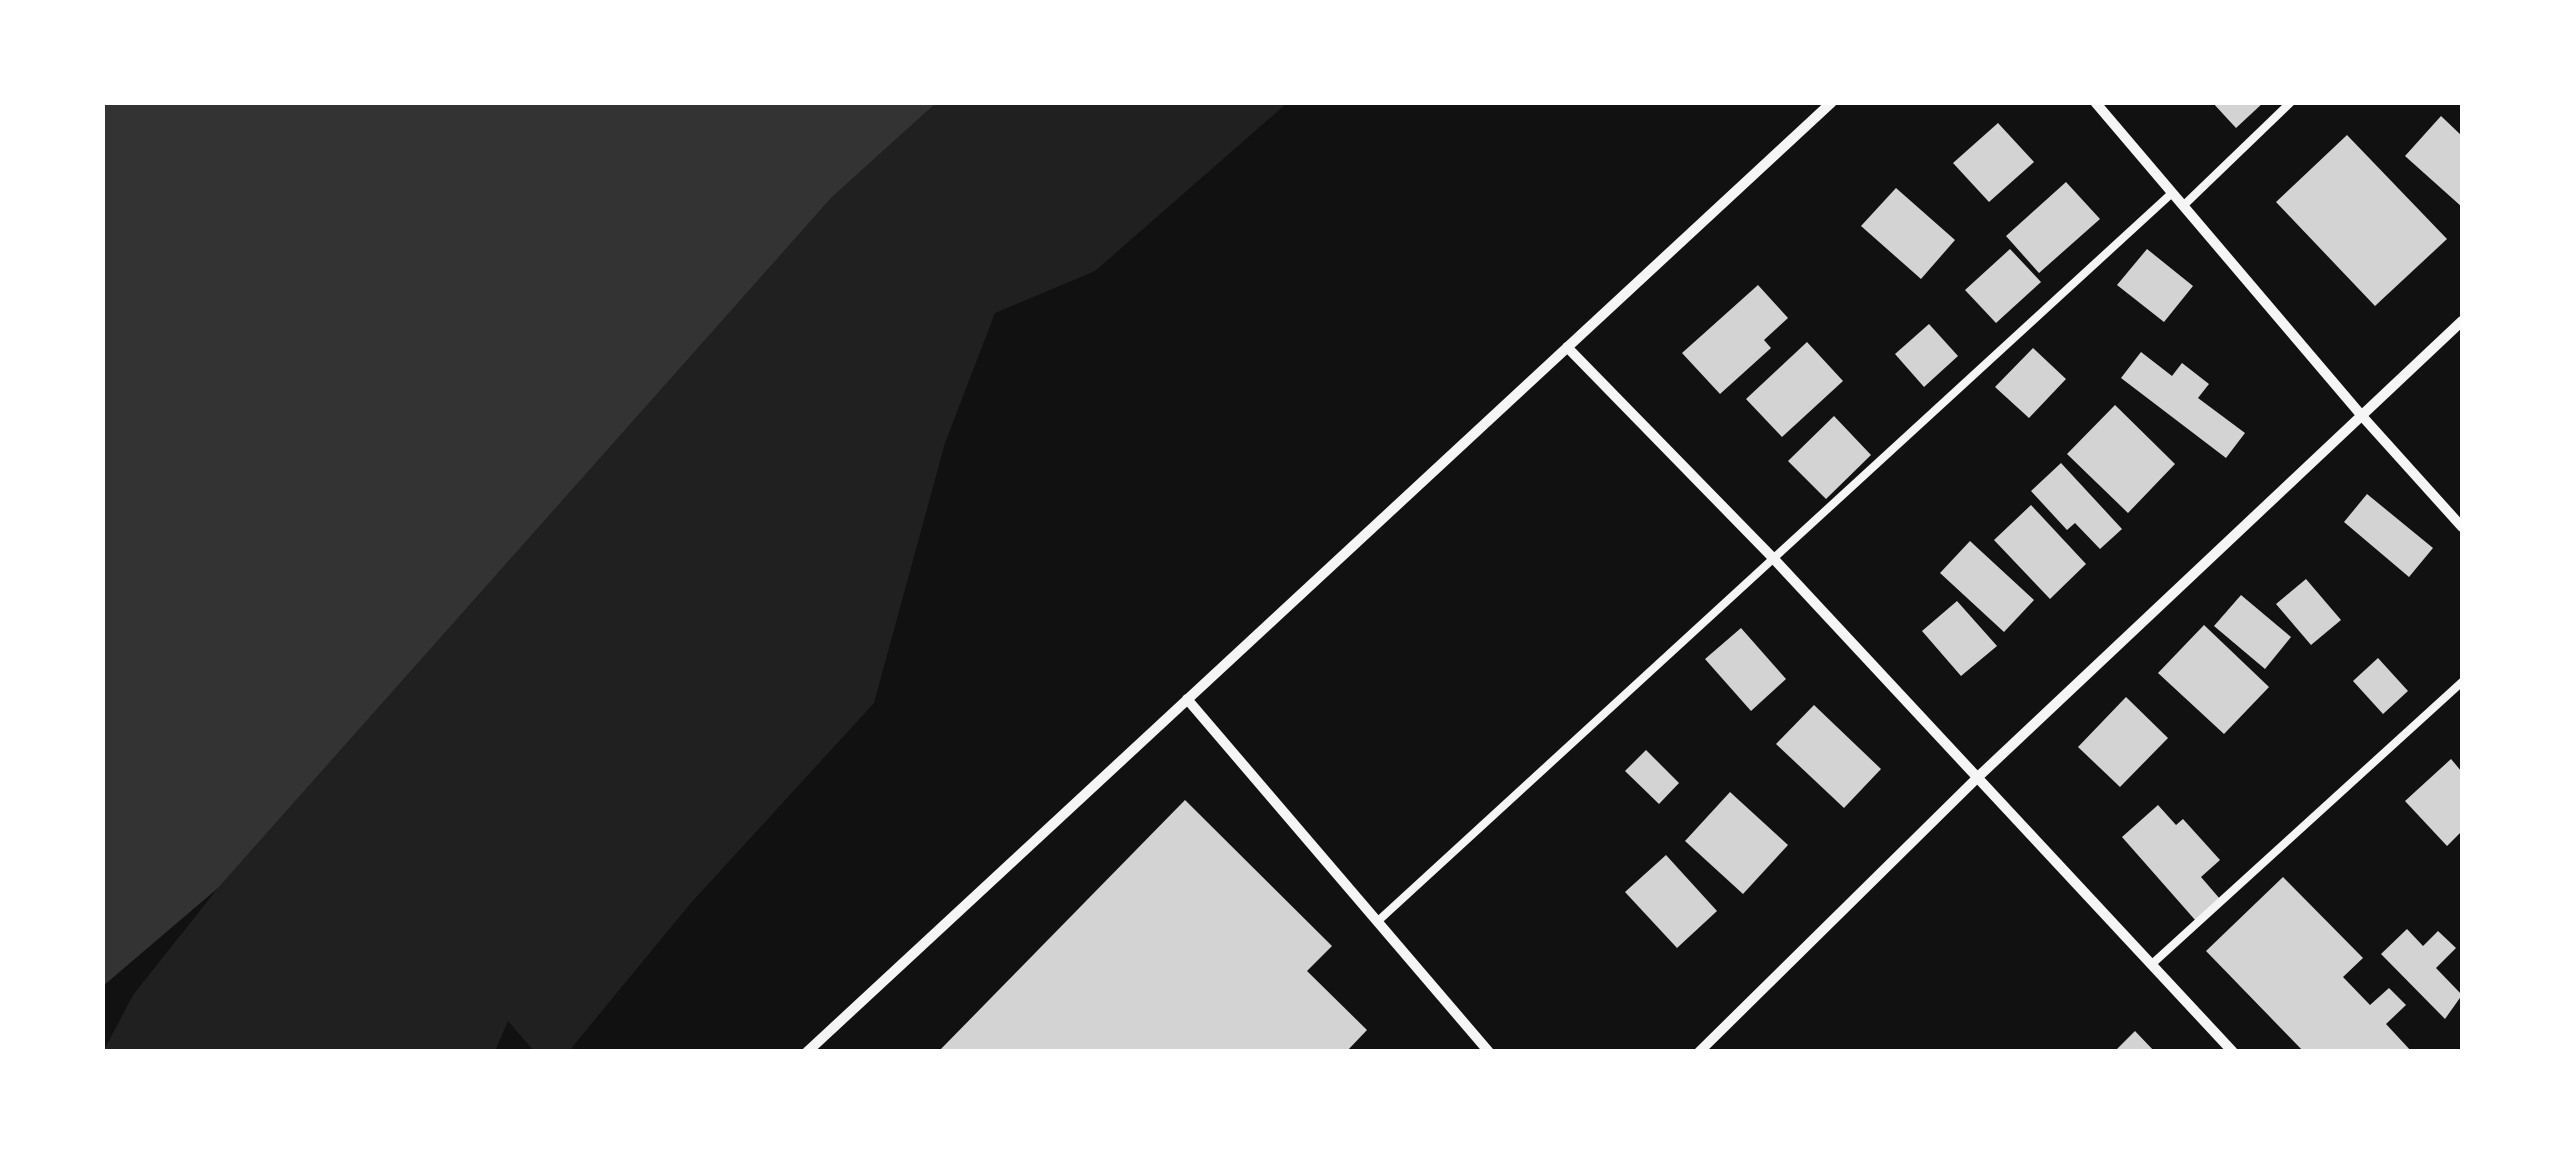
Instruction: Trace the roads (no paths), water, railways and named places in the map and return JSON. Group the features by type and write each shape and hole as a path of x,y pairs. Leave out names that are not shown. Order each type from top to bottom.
{"street":[{"path":"807,1052 1832,102"},
{"path":"2095,102 2362,416 2462,527"},
{"path":"1699,1052 1979,776 2462,321"},
{"path":"1567,347 1979,776 2233,1052"},
{"path":"1187,699 1489,1052"}],"lane":[{"path":"2183,206 2290,102"},
{"path":"1378,921 2172,193"},
{"path":"2152,964 2462,682"}]}
